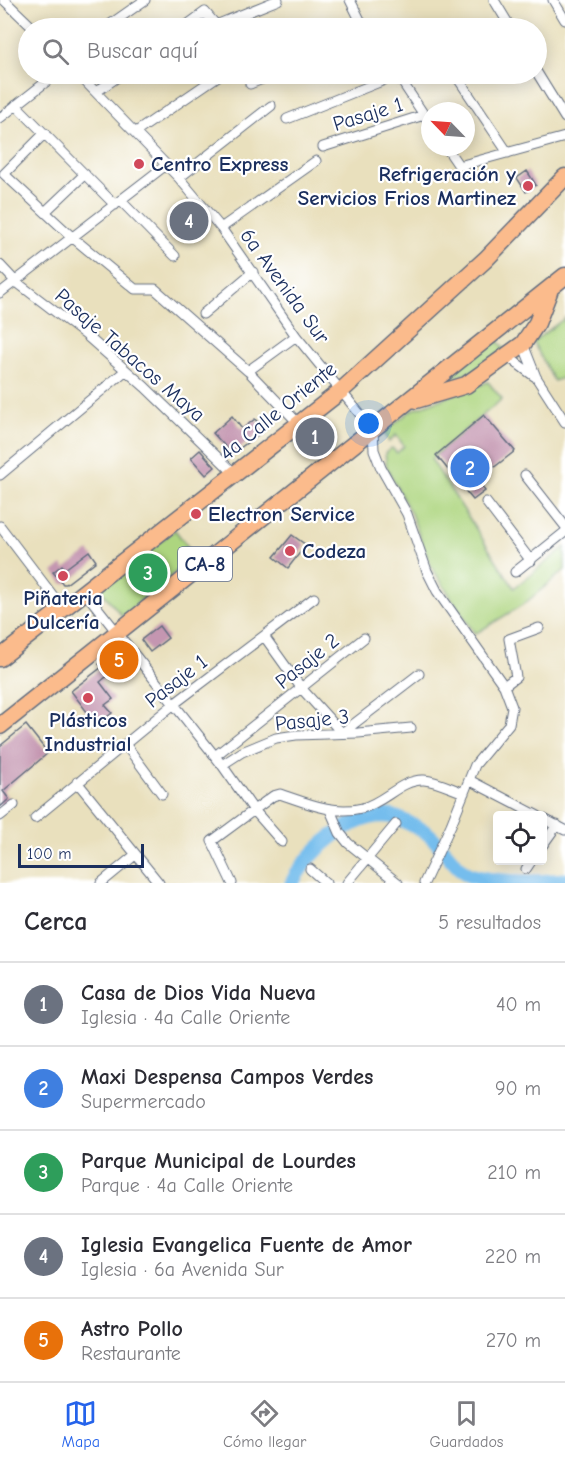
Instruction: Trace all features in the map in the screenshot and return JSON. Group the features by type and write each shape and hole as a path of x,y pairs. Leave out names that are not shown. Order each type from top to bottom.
{"highway":[{"name":"4a Calle Oriente","path":"0,658 342,390 486,258 565,177"},
{"name":"CA-8","path":"0,726 565,276"},
{"path":"409,402 466,385 523,344 537,323 551,289"}],"street":[{"path":"4,0 23,18"},
{"path":"119,18 145,0"},
{"path":"232,18 278,0"},
{"path":"350,0 359,18"},
{"path":"494,0 505,18"},
{"path":"553,0 565,20"},
{"path":"197,18 205,12 210,18"},
{"path":"0,118 43,84"},
{"name":"6a Avenida Sur","path":"88,84 179,178 221,228 296,336 373,430"},
{"path":"96,92 108,84"},
{"path":"136,132 206,84"},
{"path":"287,119 373,84"},
{"path":"404,84 421,110"},
{"path":"462,84 508,153"},
{"path":"545,84 565,118"},
{"path":"16,105 85,174 175,256"},
{"path":"179,178 271,106"},
{"name":"Pasaje 1","path":"323,147 421,116"},
{"path":"45,133 4,174 72,237 135,289 155,289 248,371 300,425"},
{"path":"452,156 459,166 565,137"},
{"path":"221,228 316,161"},
{"path":"0,293 166,165"},
{"path":"45,212 85,174"},
{"name":"Pasaje Tabacos Maya","path":"0,265 15,281 87,336 145,387 236,475"},
{"path":"203,314 253,272"},
{"path":"248,371 296,336"},
{"path":"523,344 536,377 565,422"},
{"path":"507,356 536,377"},
{"path":"0,475 125,371"},
{"path":"373,430 374,450 381,468 407,514 427,571 437,591 504,686 512,707 509,724 475,765 424,883"},
{"path":"525,476 565,526"},
{"path":"486,502 531,561"},
{"path":"0,526 63,609"},
{"path":"515,572 565,532"},
{"path":"85,592 222,765 253,809 282,842"},
{"name":"Pasaje 1","path":"35,818 174,704 314,597"},
{"path":"504,686 516,677 509,639 539,628"},
{"path":"264,636 302,688 342,733 419,674"},
{"name":"Pasaje 2","path":"215,756 364,638"},
{"name":"Pasaje 3","path":"222,765 276,738 411,728"},
{"path":"125,744 162,794"},
{"path":"232,883 212,841 273,796 280,794 330,810 360,809 375,804 413,781 426,780 464,792"},
{"path":"469,780 522,811"},
{"path":"77,783 159,883"},
{"path":"0,816 14,805"},
{"path":"330,810 340,833 348,843 398,883"},
{"path":"547,820 561,827 547,842"},
{"path":"347,883 396,824"},
{"path":"101,883 135,855"},
{"path":"310,869 326,883"}],"green space":[{"path":"565,318 565,377 554,381 533,342"},
{"path":"494,336 504,349 481,368 443,382"},
{"path":"488,382 502,399 431,459 514,588 565,547 565,570 524,604 475,634 432,568 411,514 387,468 385,453 392,448 397,453 404,446 396,435 389,442 384,432 412,410"},
{"path":"175,530 195,556 122,616 100,589"}],"building":[{"path":"527,171 536,185 526,192 517,178"},
{"path":"484,415 515,451 478,480 485,491 473,500 436,455"},
{"path":"232,416 242,429 255,419 264,430 232,454 213,433"},
{"path":"314,425 326,443 316,450 304,433"},
{"path":"200,450 215,467 206,475 191,458"},
{"name":"Codeza","path":"292,535 306,545 288,568 274,557"},
{"path":"89,551 96,561 63,584 53,572 62,565 65,569"},
{"path":"159,626 168,638 150,652 141,640"},
{"path":"116,651 124,662 100,682 113,699 105,705 112,713 97,725 71,691 102,667 99,664"},
{"path":"26,725 48,753 3,791 9,799 0,807 0,746"}],"waterway":[{"path":"292,883 308,859 333,836 346,827 375,816 397,818 427,833 458,867 469,875 517,882 565,880"}],"place":[{"name":"Centro Express","path":"139,164"},
{"name":"Refrigeración y Servicios Frios Martinez","path":"528,186"},
{"name":"Iglesia Evangelica Fuente de Amor","path":"189,221"},
{"name":"Casa de Dios Vida Nueva","path":"315,437"},
{"name":"Maxi Despensa Campos Verdes","path":"470,468"},
{"name":"Electron Service","path":"196,514"},
{"name":"Codeza","path":"290,551"},
{"name":"Parque Municipal de Lourdes","path":"148,573"},
{"name":"Piñateria Dulcería","path":"63,576"},
{"name":"Astro Pollo","path":"119,660"},
{"name":"Plásticos Industrial","path":"88,698"}]}
